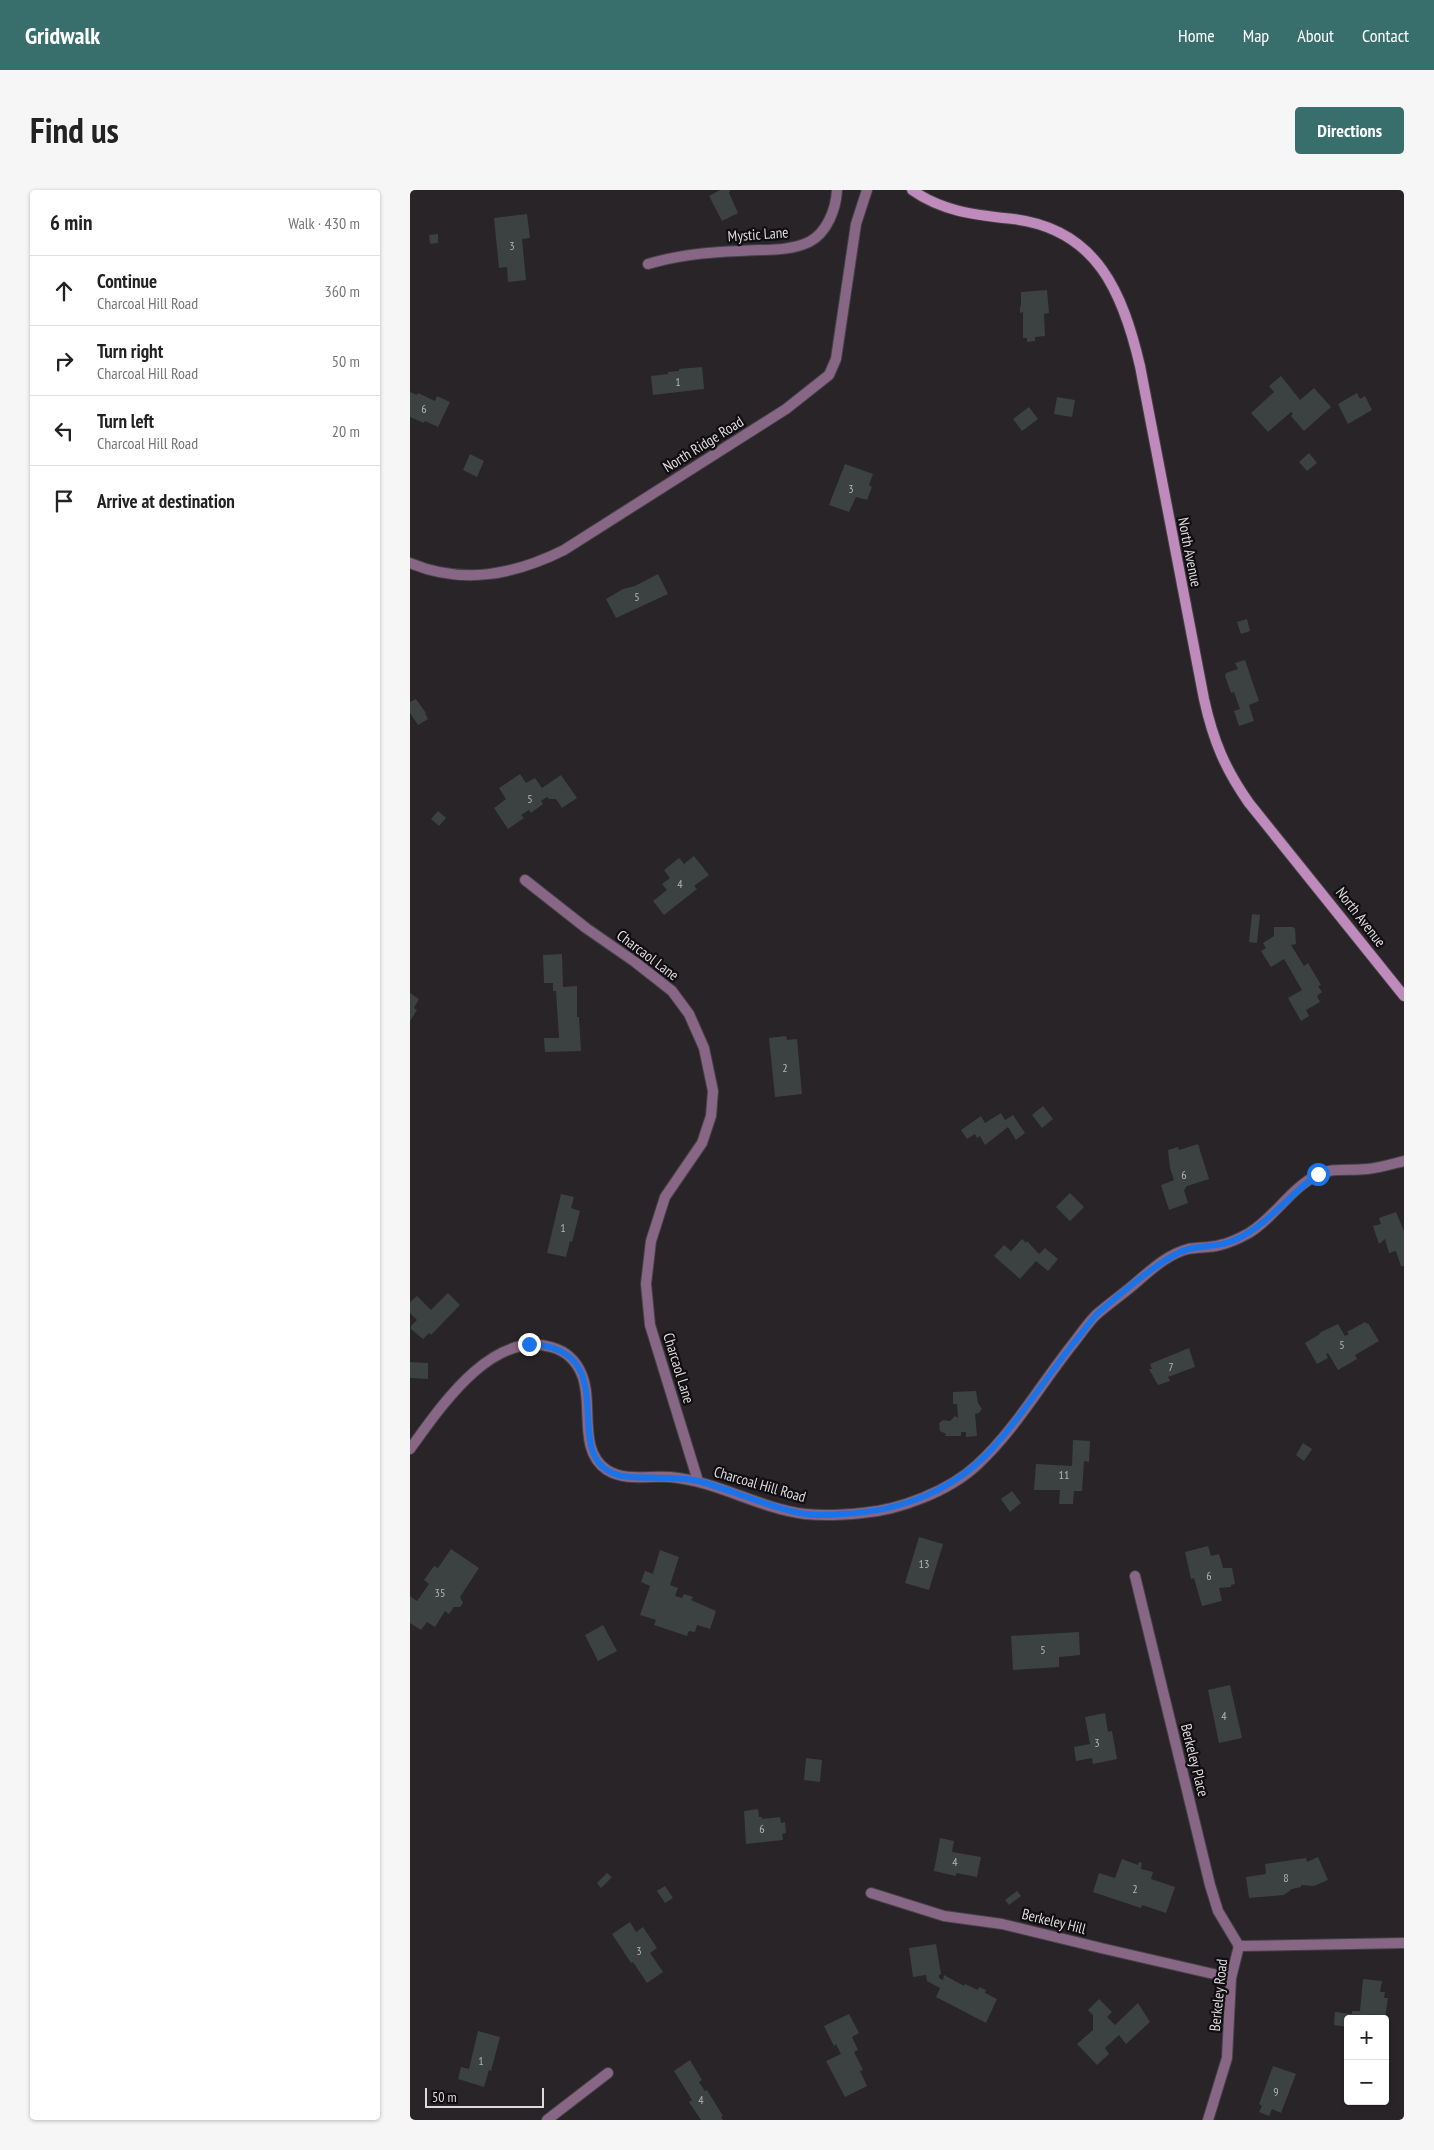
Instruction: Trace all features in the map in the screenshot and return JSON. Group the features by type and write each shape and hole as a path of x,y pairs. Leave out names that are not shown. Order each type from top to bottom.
{"street":[{"name":"Mystic Lane","path":"648,264 709,252 794,247 810,241 823,230 833,213 837,190"},
{"name":"North Ridge Road","path":"410,563 448,574 477,576 513,571 547,558 572,545 786,409 815,387 829,375 836,359 856,224 868,190"},
{"name":"North Avenue","path":"912,190 929,201 951,210 1028,222 1066,235 1093,258 1113,285 1127,316 1140,366 1200,680 1216,746 1232,779 1249,803 1404,996"},
{"name":"Charcaol Lane","path":"525,880 586,928 635,962 672,991 689,1014 704,1048 713,1091 711,1116 702,1143 665,1197 651,1240 646,1284 650,1325 698,1481"},
{"name":"Charcoal Hill Road","path":"410,1449 460,1385 480,1367 515,1347 543,1345 555,1348 568,1355 579,1368 588,1401 590,1448 607,1470 620,1475 668,1476 698,1481 803,1514 864,1513 916,1501 975,1467 1010,1428 1051,1371 1096,1315 1169,1257 1189,1249 1223,1245 1254,1230 1302,1185 1318,1174 1331,1171 1368,1169 1404,1161"},
{"name":"Berkeley Place","path":"1135,1576 1210,1885 1218,1911 1239,1946"},
{"name":"Berkeley Hill","path":"871,1893 944,1916 1002,1924 1105,1950 1232,1978"},
{"name":"Berkeley Road","path":"1208,2120 1227,2058 1232,1978 1239,1946 1404,1943"},
{"path":"547,2120 608,2073"}],"building":[{"path":"720,190 730,190 729,193 738,213 722,221 709,196"},
{"path":"527,214 530,238 522,239 526,280 508,282 507,267 499,268 494,218"},
{"path":"438,234 438,243 430,244 429,235"},
{"path":"1047,290 1049,313 1044,314 1045,336 1035,337 1035,341 1027,342 1027,338 1023,338 1023,312 1020,313 1021,292"},
{"path":"702,367 704,389 653,395 651,376 668,374 668,372 679,371 679,369"},
{"path":"1281,376 1300,400 1314,388 1331,407 1304,431 1291,416 1293,414 1291,412 1268,432 1251,413 1274,392 1269,386"},
{"path":"410,392 417,395 418,393 435,401 437,396 450,402 438,427 410,417"},
{"path":"1357,393 1360,399 1365,396 1372,410 1348,424 1338,404"},
{"path":"1057,397 1075,400 1072,417 1054,414"},
{"path":"1029,407 1038,419 1022,431 1013,419"},
{"path":"1309,453 1317,463 1307,471 1299,462"},
{"path":"470,454 484,461 477,477 463,470"},
{"path":"845,464 873,474 869,485 872,487 867,500 856,497 849,512 829,505"},
{"path":"658,574 668,594 616,618 606,599 623,589 635,586"},
{"path":"1247,619 1250,631 1241,634 1237,622"},
{"path":"1245,660 1259,701 1249,705 1254,721 1239,726 1234,711 1240,709 1234,692 1231,693 1225,676 1226,673 1238,669 1235,663"},
{"path":"416,699 428,719 418,725 410,713 410,702"},
{"path":"520,774 526,783 535,778 542,788 561,775 577,798 562,808 556,799 549,799 547,797 541,801 543,804 531,813 529,810 521,815 524,818 508,829 494,808 506,799 499,788"},
{"path":"438,811 446,818 439,826 431,819"},
{"path":"694,856 709,875 694,886 697,889 664,915 653,901 667,890 662,884 670,878 664,870 679,858 685,865"},
{"path":"1252,914 1260,915 1257,943 1249,942"},
{"path":"1274,927 1293,927 1295,929 1296,944 1291,945 1304,966 1308,963 1321,985 1318,986 1322,992 1317,996 1320,1002 1306,1010 1309,1016 1301,1021 1288,998 1302,990 1284,959 1271,967 1261,951 1266,948 1263,943 1274,936"},
{"path":"562,954 563,987 577,986 577,1017 579,1017 581,1051 545,1052 544,1038 559,1038 556,991 553,991 553,983 544,983 543,955"},
{"path":"410,993 419,999 414,1008 417,1010 410,1021"},
{"path":"786,1036 787,1040 797,1039 802,1094 775,1097 769,1038"},
{"path":"1043,1106 1053,1119 1042,1128 1032,1115"},
{"path":"1001,1113 1005,1120 1013,1115 1025,1133 1016,1140 1008,1127 985,1145 980,1136 977,1138 975,1134 967,1139 961,1130 981,1116 985,1123"},
{"path":"1198,1144 1209,1179 1187,1186 1184,1190 1188,1203 1169,1210 1161,1185 1174,1180 1170,1168 1168,1150 1178,1147 1179,1150"},
{"path":"1070,1193 1084,1207 1070,1221 1056,1207"},
{"path":"561,1194 574,1197 571,1208 580,1211 566,1257 547,1253"},
{"path":"1396,1212 1404,1231 1404,1266 1401,1266 1396,1251 1389,1253 1385,1239 1379,1244 1373,1226 1381,1224 1379,1218"},
{"path":"1022,1239 1026,1243 1027,1241 1039,1254 1045,1248 1058,1259 1048,1271 1036,1261 1020,1279 994,1256 1004,1245 1011,1251"},
{"path":"448,1293 460,1305 431,1335 429,1333 423,1339 411,1329 411,1326 417,1320 410,1313 410,1302 417,1296 431,1310"},
{"path":"1365,1322 1368,1323 1379,1341 1355,1355 1357,1359 1338,1370 1328,1353 1326,1354 1328,1358 1317,1364 1305,1343 1319,1333 1338,1324 1345,1336 1349,1334 1347,1332"},
{"path":"1189,1348 1195,1367 1168,1377 1170,1381 1158,1385 1149,1369 1152,1369 1150,1364"},
{"path":"410,1362 428,1363 428,1379 410,1378"},
{"path":"976,1391 978,1403 982,1409 979,1413 975,1414 977,1436 966,1437 966,1432 961,1432 961,1436 945,1436 946,1434 940,1431 939,1423 943,1420 950,1421 955,1416 958,1418 957,1404 953,1404 953,1392"},
{"path":"1073,1440 1090,1441 1089,1462 1084,1461 1082,1491 1074,1491 1073,1504 1059,1504 1060,1490 1034,1490 1036,1464 1072,1466"},
{"path":"1303,1443 1312,1449 1304,1461 1296,1455"},
{"path":"1012,1491 1021,1503 1010,1512 1001,1499"},
{"path":"919,1537 943,1544 929,1590 905,1583"},
{"path":"1208,1546 1211,1556 1219,1554 1223,1568 1232,1568 1235,1584 1231,1585 1231,1587 1219,1588 1222,1601 1202,1606 1194,1578 1191,1579 1185,1552"},
{"path":"451,1549 479,1568 460,1597 463,1603 460,1607 454,1607 449,1614 445,1611 435,1627 427,1622 421,1630 410,1623 410,1596 417,1601 429,1584 424,1580 434,1566 438,1568"},
{"path":"660,1550 679,1557 670,1585 678,1588 675,1596 682,1598 684,1594 693,1597 691,1600 716,1611 710,1629 697,1625 695,1632 689,1631 687,1636 654,1625 656,1620 640,1615 650,1586 641,1582 645,1571 654,1574"},
{"path":"603,1625 617,1651 598,1661 585,1635"},
{"path":"1079,1632 1080,1655 1059,1657 1059,1667 1013,1670 1011,1636"},
{"path":"1230,1685 1242,1738 1219,1743 1208,1690"},
{"path":"1105,1713 1108,1732 1112,1731 1117,1759 1093,1764 1092,1758 1076,1761 1074,1747 1090,1744 1085,1717"},
{"path":"806,1758 822,1760 820,1782 804,1780"},
{"path":"758,1809 759,1817 762,1817 762,1819 780,1817 781,1823 785,1822 786,1833 782,1834 783,1840 746,1844 744,1811"},
{"path":"940,1838 954,1841 952,1852 981,1857 977,1877 956,1873 956,1876 934,1871"},
{"path":"1318,1857 1328,1880 1314,1886 1301,1885 1301,1887 1292,1889 1284,1895 1249,1898 1246,1877 1266,1874 1265,1864 1306,1858 1307,1862"},
{"path":"1122,1859 1138,1865 1139,1862 1142,1863 1141,1869 1153,1872 1151,1879 1175,1887 1166,1913 1142,1905 1141,1908 1093,1892 1099,1873 1115,1878"},
{"path":"607,1873 612,1877 601,1888 597,1883"},
{"path":"665,1886 673,1898 665,1903 657,1891"},
{"path":"1017,1891 1021,1896 1009,1905 1005,1900"},
{"path":"630,1922 636,1932 643,1927 657,1948 650,1953 663,1972 647,1983 612,1934"},
{"path":"936,1944 941,1974 939,1978 943,1980 944,1975 964,1986 965,1984 978,1990 979,1987 986,1990 985,1993 997,1999 986,2023 936,1997 940,1988 927,1981 926,1975 913,1977 909,1948"},
{"path":"1363,1979 1382,1981 1380,1992 1385,1992 1384,1998 1388,1998 1385,2015 1344,2015 1344,2026 1334,2025 1335,2012 1352,2014 1352,2011 1360,2011"},
{"path":"1099,1999 1112,2012 1107,2017 1115,2025 1138,2003 1150,2022 1126,2044 1119,2035 1105,2048 1109,2054 1097,2065 1077,2044 1093,2030 1093,2015 1088,2010"},
{"path":"849,2014 859,2033 852,2037 858,2050 854,2052 863,2070 860,2071 867,2086 845,2097 826,2061 841,2054 836,2044 834,2046 824,2026"},
{"path":"478,2031 500,2037 491,2071 489,2070 484,2087 458,2079 461,2067 469,2069"},
{"path":"690,2060 702,2080 699,2082 705,2091 707,2090 723,2116 721,2117 723,2120 701,2120 689,2102 692,2100 674,2071"},
{"path":"1273,2066 1296,2074 1281,2113 1272,2109 1269,2116 1259,2112 1262,2106 1259,2104"}],"route":[{"path":"529,1344 555,1348 576,1362 585,1385 588,1401 590,1448 607,1470 620,1475 636,1477 668,1476 698,1481 803,1514 864,1513 896,1507 916,1501 954,1481 975,1467 998,1443 1051,1371 1096,1315 1150,1271 1169,1257 1189,1249 1223,1245 1254,1230 1302,1185 1318,1174"}]}
